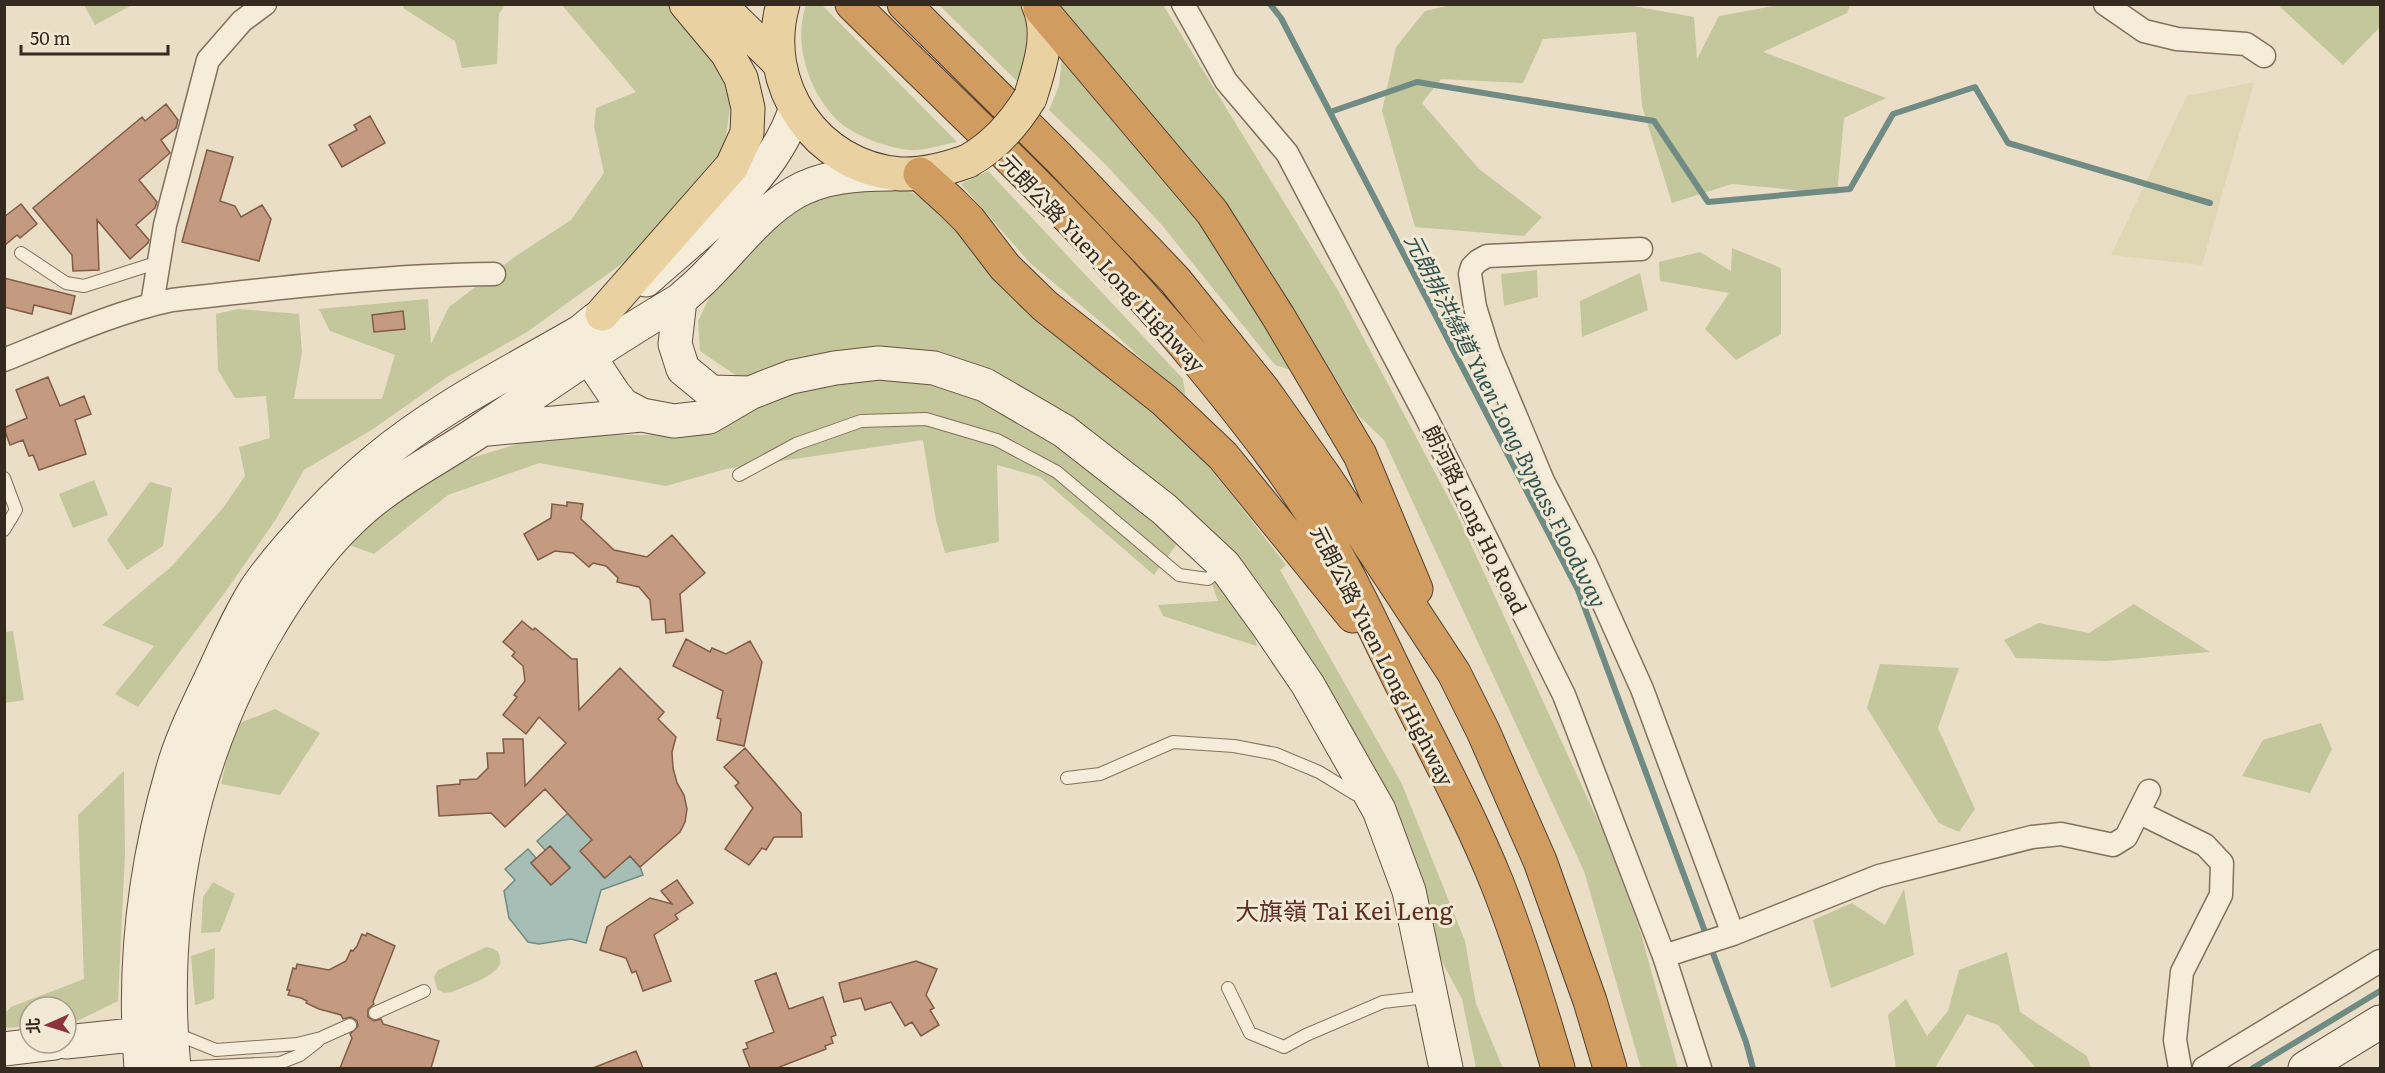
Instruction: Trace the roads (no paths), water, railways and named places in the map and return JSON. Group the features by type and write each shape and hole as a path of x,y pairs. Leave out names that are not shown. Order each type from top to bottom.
{"highway":[{"name":"元朗公路 Yuen Long Highway","path":"852,4 1088,238 1197,360 1274,459 1314,518 1340,560 1464,810 1496,881 1522,953 1558,1068"},
{"name":"元朗公路 Yuen Long Highway","path":"904,4 1115,215 1175,280 1224,339 1310,454 1454,673 1488,740 1540,861 1590,1001 1610,1068"},
{"path":"1039,6 1212,212 1278,316 1360,455 1454,673"},
{"path":"909,174 952,202 969,220 1005,267 1045,306 1164,400 1223,456 1387,656"}],"main road":[{"path":"591,334 732,166 747,133 748,108 741,78 727,53 686,4"},
{"path":"719,4 778,62"},
{"path":"783,4 778,35 778,62 783,82 795,110 824,142 848,158 872,168 909,174"},
{"path":"173,1068 154,1033 139,971 145,896 151,860 172,770 196,708 261,581 323,511 375,460 406,436 438,415 591,334 680,300 710,273 757,222 794,193 837,178 860,174 909,174 946,169 968,161 983,152 1019,116 1030,98 1042,60 1044,38 1039,6"},
{"path":"141,1068 154,1033 169,968 176,901 189,826 204,767 223,715 249,660 294,585 344,527 365,507 483,429 591,334 742,192 778,150 789,129 795,110"},
{"path":"680,300 675,344 683,369 711,392 750,393"},
{"path":"591,334 614,394 623,405 642,415"},
{"path":"483,429 642,415 674,421 709,417 750,393 791,377 835,368 879,363 934,369 985,386 1064,431 1164,509 1224,565 1308,685 1379,810 1409,891 1446,1068"},
{"path":"2305,1068 2380,1022"},
{"path":"78,1040 154,1033"},
{"path":"4,1065 39,1068"}],"street":[{"name":"朗河路 Long Ho Road","path":"1183,4 1226,81 1287,153 1426,417 1564,694 1669,955 1700,1068"},
{"path":"2105,4 2144,31 2177,39 2246,44 2264,56"},
{"path":"152,304 165,225 208,60 257,7"},
{"path":"1641,249 1487,256 1472,267 1470,274 1475,307 1489,352 1544,481 1585,562 1642,689 1733,934"},
{"path":"4,360 152,304 172,300 301,286 494,274"},
{"path":"1669,955 1733,934 1879,876 2032,837 2061,834 2113,845 2126,837 2149,791"},
{"path":"2140,813 2205,845 2222,863 2221,895 2182,972 2175,1040 2180,1068"},
{"path":"2204,1068 2380,960"}],"lane":[{"path":"21,254 66,283 84,285 94,284 159,262"},
{"path":"739,475 796,444 861,421 926,419 997,440 1057,472 1179,575 1208,579 1224,565"},
{"path":"4,478 16,510 4,530"},
{"path":"1067,778 1100,774 1173,742 1234,746 1276,754 1319,772 1355,794 1369,792"},
{"path":"1228,988 1250,1033 1284,1047 1383,1002 1418,998 1431,992"},
{"path":"375,1013 424,991"},
{"path":"154,1033 216,1050 279,1046 321,1038 350,1025"},
{"path":"173,1068 280,1063 300,1055 321,1038"}],"water":[{"path":"576,806 592,840 581,851 604,878 630,856 640,867 643,875 601,890 586,943 571,939 539,944 528,942 509,918 504,891 515,880 505,869 528,849 536,858 531,863 551,885 570,867 550,846 545,850 537,841"}],"waterway":[{"name":"元朗排洪繞道 Yuen Long Bypass Floodway","path":"1270,4 1281,18 1578,590 1746,1042 1753,1068"},
{"path":"1330,112 1417,82 1654,121 1708,202 1850,189 1893,114 1975,87 2008,143 2210,203"},
{"path":"2253,1068 2380,991"}],"district":[{"name":"大旗嶺 Tai Kei Leng","path":"1344,909"}]}
